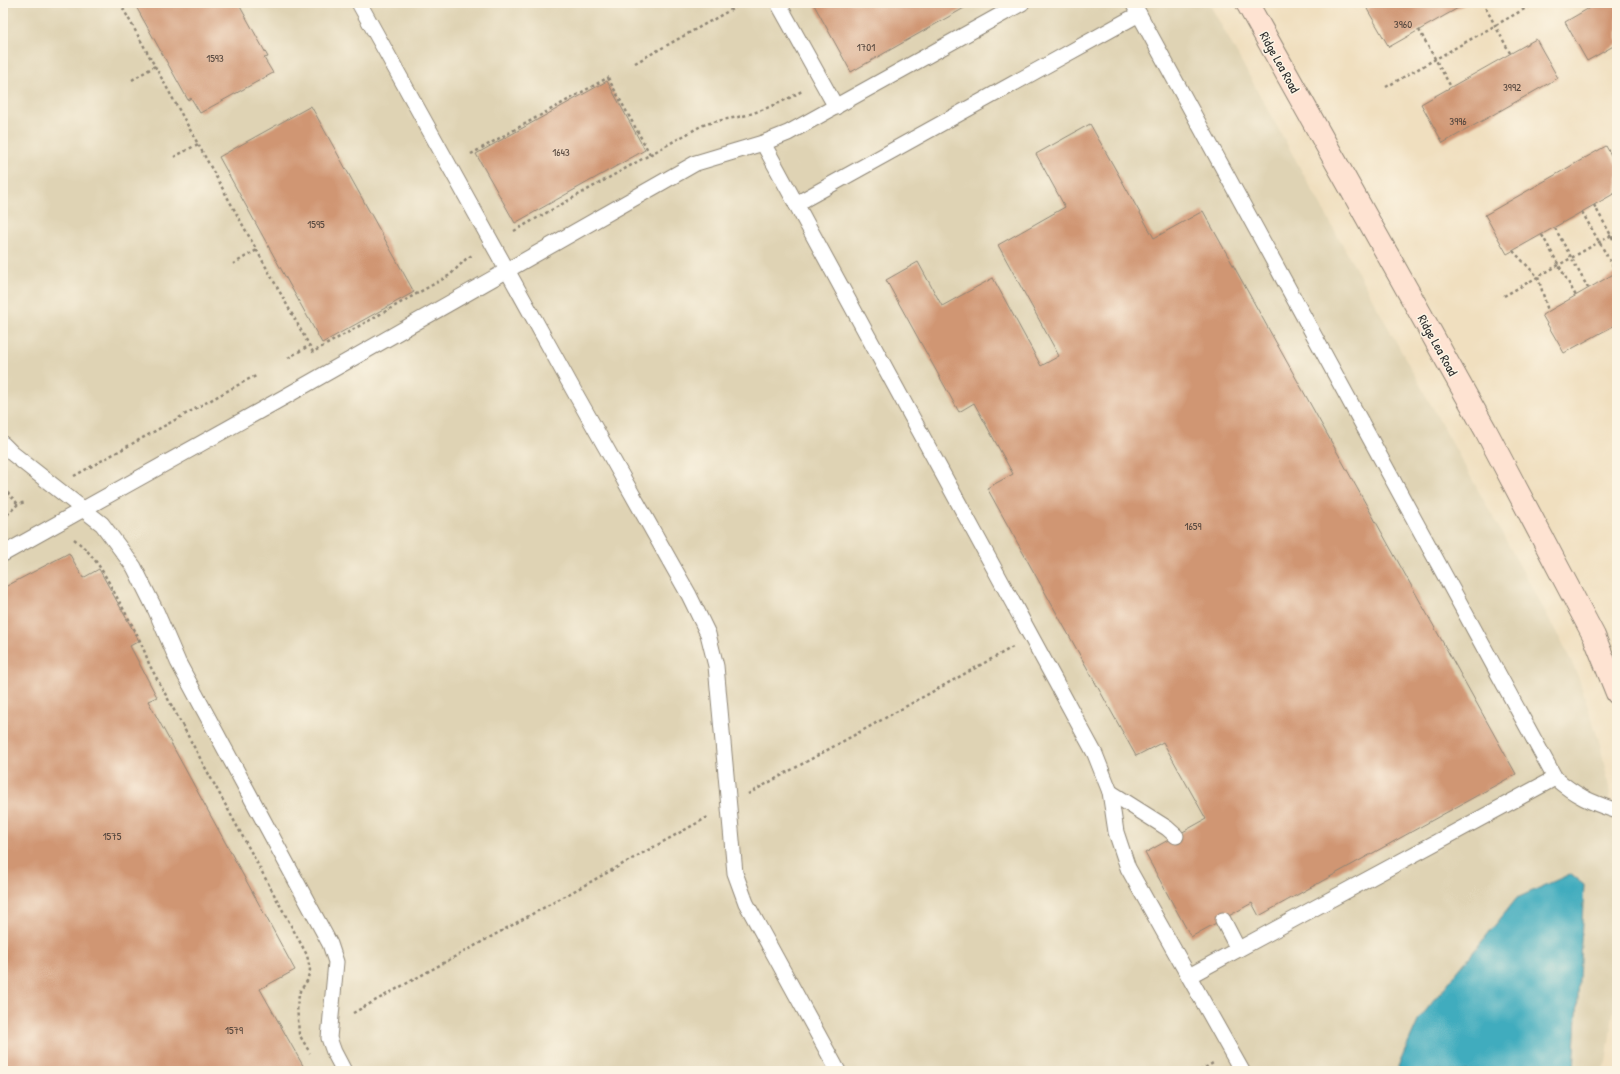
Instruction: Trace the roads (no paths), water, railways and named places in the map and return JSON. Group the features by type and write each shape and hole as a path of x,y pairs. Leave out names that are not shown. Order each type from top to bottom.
{"street":[{"name":"Ridge Lea Road","path":"1247,3 1497,450 1594,636 1617,693"}],"lane":[{"path":"359,3 689,595 708,634 716,666 735,873 749,909 838,1071"},
{"path":"778,3 836,107"},
{"path":"3,554 288,395 696,163 763,143 788,133 1022,3"},
{"path":"796,204 1136,9 1555,778 1572,792 1592,803 1617,811"},
{"path":"763,143 1095,754 1110,792 1116,832 1128,868 1242,1071"},
{"path":"3,444 13,454 102,524 134,567 156,611 178,662 330,944 336,962 329,1038 334,1052 344,1071"},
{"path":"1189,976 1555,778"},
{"path":"1110,792 1167,828 1176,836"},
{"path":"1223,920 1238,949"}],"water":[{"path":"1570,874 1584,885 1574,1071 1396,1071 1419,1019 1517,898"}]}
